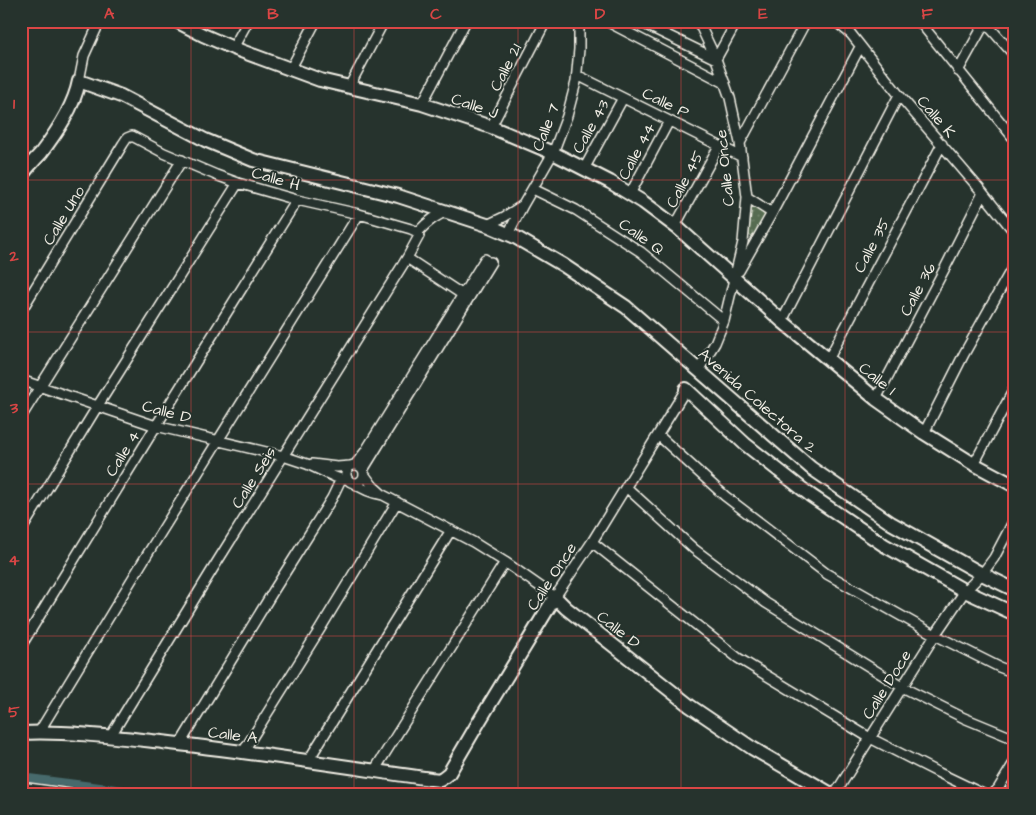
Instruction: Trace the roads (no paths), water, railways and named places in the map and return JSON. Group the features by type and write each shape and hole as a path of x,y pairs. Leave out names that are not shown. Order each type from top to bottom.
{"street":[{"path":"21,177 63,121 77,91 84,56 100,21"},
{"path":"233,48 248,21"},
{"path":"290,70 316,21"},
{"path":"349,86 384,21"},
{"path":"422,104 466,21"},
{"name":"Calle 21","path":"491,127 546,21"},
{"name":"Calle 7","path":"508,234 553,153 567,116 577,75 579,21"},
{"path":"606,21 725,83"},
{"path":"638,21 716,59 737,21"},
{"name":"Calle Once","path":"698,21 716,59 730,98 740,143 747,197 743,242 724,321 715,344 699,370"},
{"path":"740,143 806,21"},
{"path":"919,21 1015,140"},
{"name":"Calle J","path":"179,22 203,36 290,70 320,80 422,104 491,127 553,153 630,194 675,226 735,278"},
{"name":"Calle K","path":"836,22 851,34 899,95 1015,233"},
{"path":"958,71 986,22 1015,56"},
{"path":"735,278 772,214 860,47"},
{"name":"Calle P","path":"577,75 742,157"},
{"name":"Avenida Colectora 2","path":"79,81 121,96 204,140 253,160 398,196 487,225 508,234 563,265 626,307 811,468 891,523 982,574 1015,590"},
{"path":"782,321 899,95"},
{"name":"Calle 43","path":"584,169 623,98"},
{"name":"Calle 44","path":"630,194 669,121"},
{"name":"Calle H","path":"132,136 216,176 297,200 359,214 418,232"},
{"name":"Calle Uno","path":"21,311 123,144 127,138 132,136"},
{"name":"Calle 35","path":"828,360 942,144"},
{"name":"Calle 45","path":"675,226 719,146"},
{"path":"21,418 182,160"},
{"path":"21,531 97,406 238,183"},
{"name":"Calle Q","path":"533,189 576,210 641,252 724,321"},
{"name":"Calle 36","path":"876,399 983,194"},
{"path":"747,197 772,214"},
{"name":"Calle 4","path":"21,646 297,200"},
{"path":"487,225 523,205"},
{"path":"418,232 436,216 448,212"},
{"path":"40,732 359,214"},
{"name":"Calle Seis","path":"110,737 407,258 419,236 418,232"},
{"path":"407,258 463,295"},
{"path":"180,744 332,498 348,480 361,480 358,468 365,452 463,295 488,261 358,468"},
{"path":"924,433 964,354 1015,263"},
{"name":"Calle I","path":"735,278 782,321 876,399 924,433 974,464 1015,486"},
{"name":"Calle D","path":"21,380 156,426 283,456 307,464 335,478 348,480 374,494 383,495"},
{"path":"974,464 1015,387"},
{"path":"686,389 746,444 810,495 884,545 965,591 1015,614"},
{"name":"Calle Once","path":"440,780 449,773 555,597 592,542 686,389"},
{"path":"658,435 725,496 827,574 935,636 1015,673"},
{"name":"Calle D","path":"307,464 358,468 383,495 474,542 505,562 555,597 566,608 690,706 752,748 831,794"},
{"path":"348,480 346,473 348,468 358,468"},
{"path":"626,488 694,549 766,603 902,687 964,718 1015,739"},
{"path":"243,752 320,630 397,502"},
{"name":"Calle Doce","path":"835,794 965,591 982,574 994,558 1015,518"},
{"path":"308,761 451,530"},
{"path":"592,542 738,658 870,738 983,794"},
{"path":"374,771 505,562"},
{"name":"Calle A","path":"21,733 40,732 180,744 440,780"},
{"path":"993,794 1015,761"},
{"path":"21,787 71,794"}],"waterway":[{"path":"21,777 155,794"}]}
